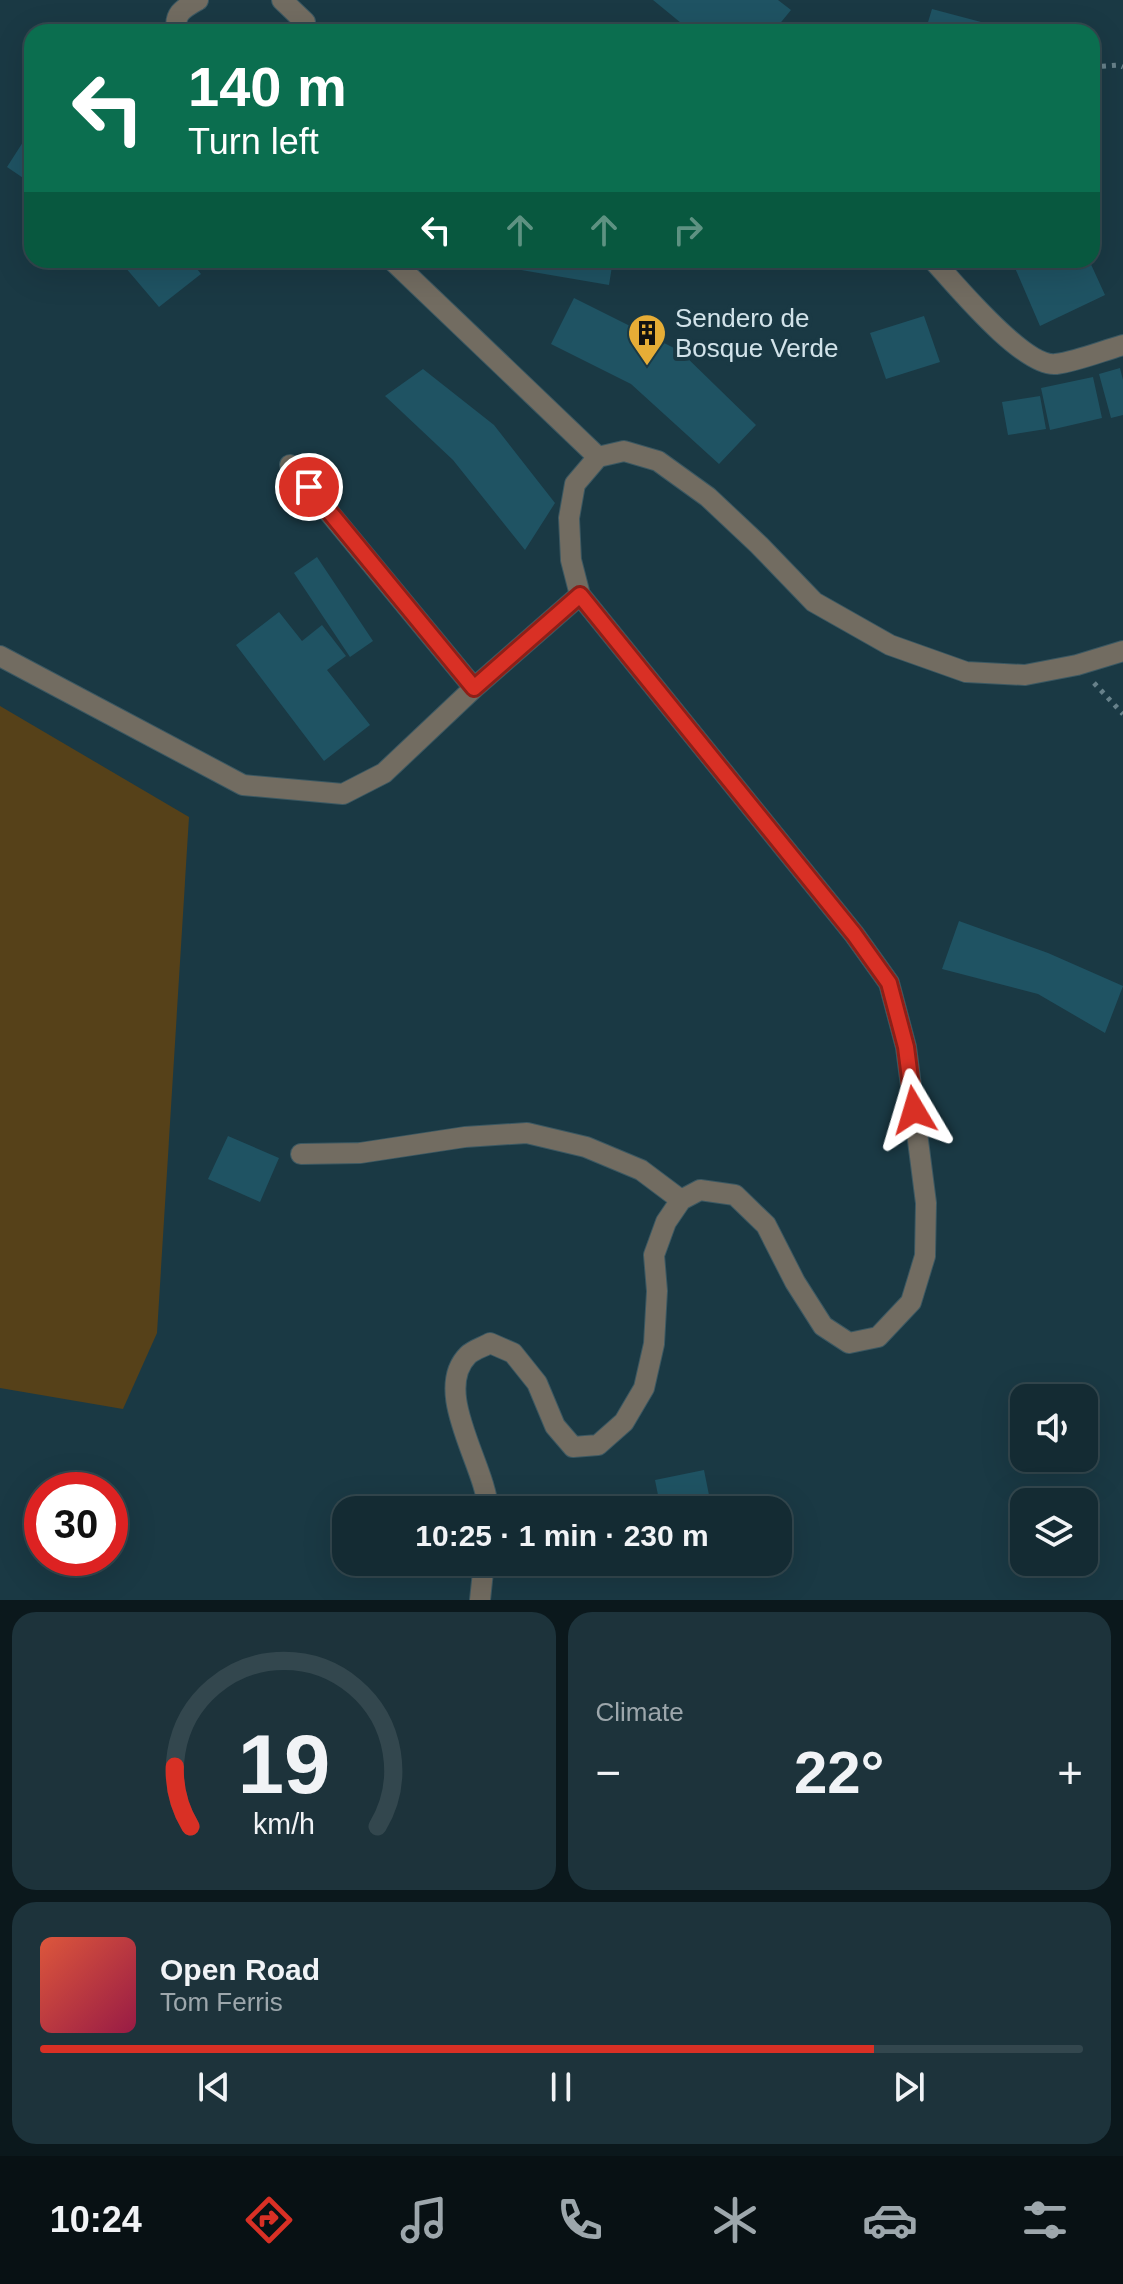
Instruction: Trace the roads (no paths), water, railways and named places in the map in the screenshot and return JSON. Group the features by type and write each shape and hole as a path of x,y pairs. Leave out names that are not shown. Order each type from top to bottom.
{"street":[{"path":"175,24 179,11 198,0"},
{"path":"282,0 305,22"},
{"path":"400,268 598,457"},
{"path":"940,268 984,317 1031,356 1053,365 1123,345"},
{"path":"485,1496 456,1403 455,1375 468,1355 490,1343 513,1353 537,1383 555,1426 573,1447 598,1445 624,1422 644,1388 654,1344 657,1291 654,1255 666,1222 681,1200 700,1190 735,1195 766,1225 795,1282 823,1326 849,1343 878,1337 911,1302 925,1256 926,1203 906,1047 889,983 854,934 580,595 571,560 569,518 575,484 598,457 624,451 658,461 708,497 814,602 890,645 966,672 1025,675 1077,665 1123,651"},
{"path":"290,465 474,688"},
{"path":"0,656 243,785 343,794 384,773 474,688 580,595"},
{"path":"301,1154 360,1153 465,1137 527,1133 586,1147 641,1170 681,1200"},
{"path":"480,1600 483,1576"}],"place":[{"name":"Sendero de Bosque Verde","path":"647,367"}]}
